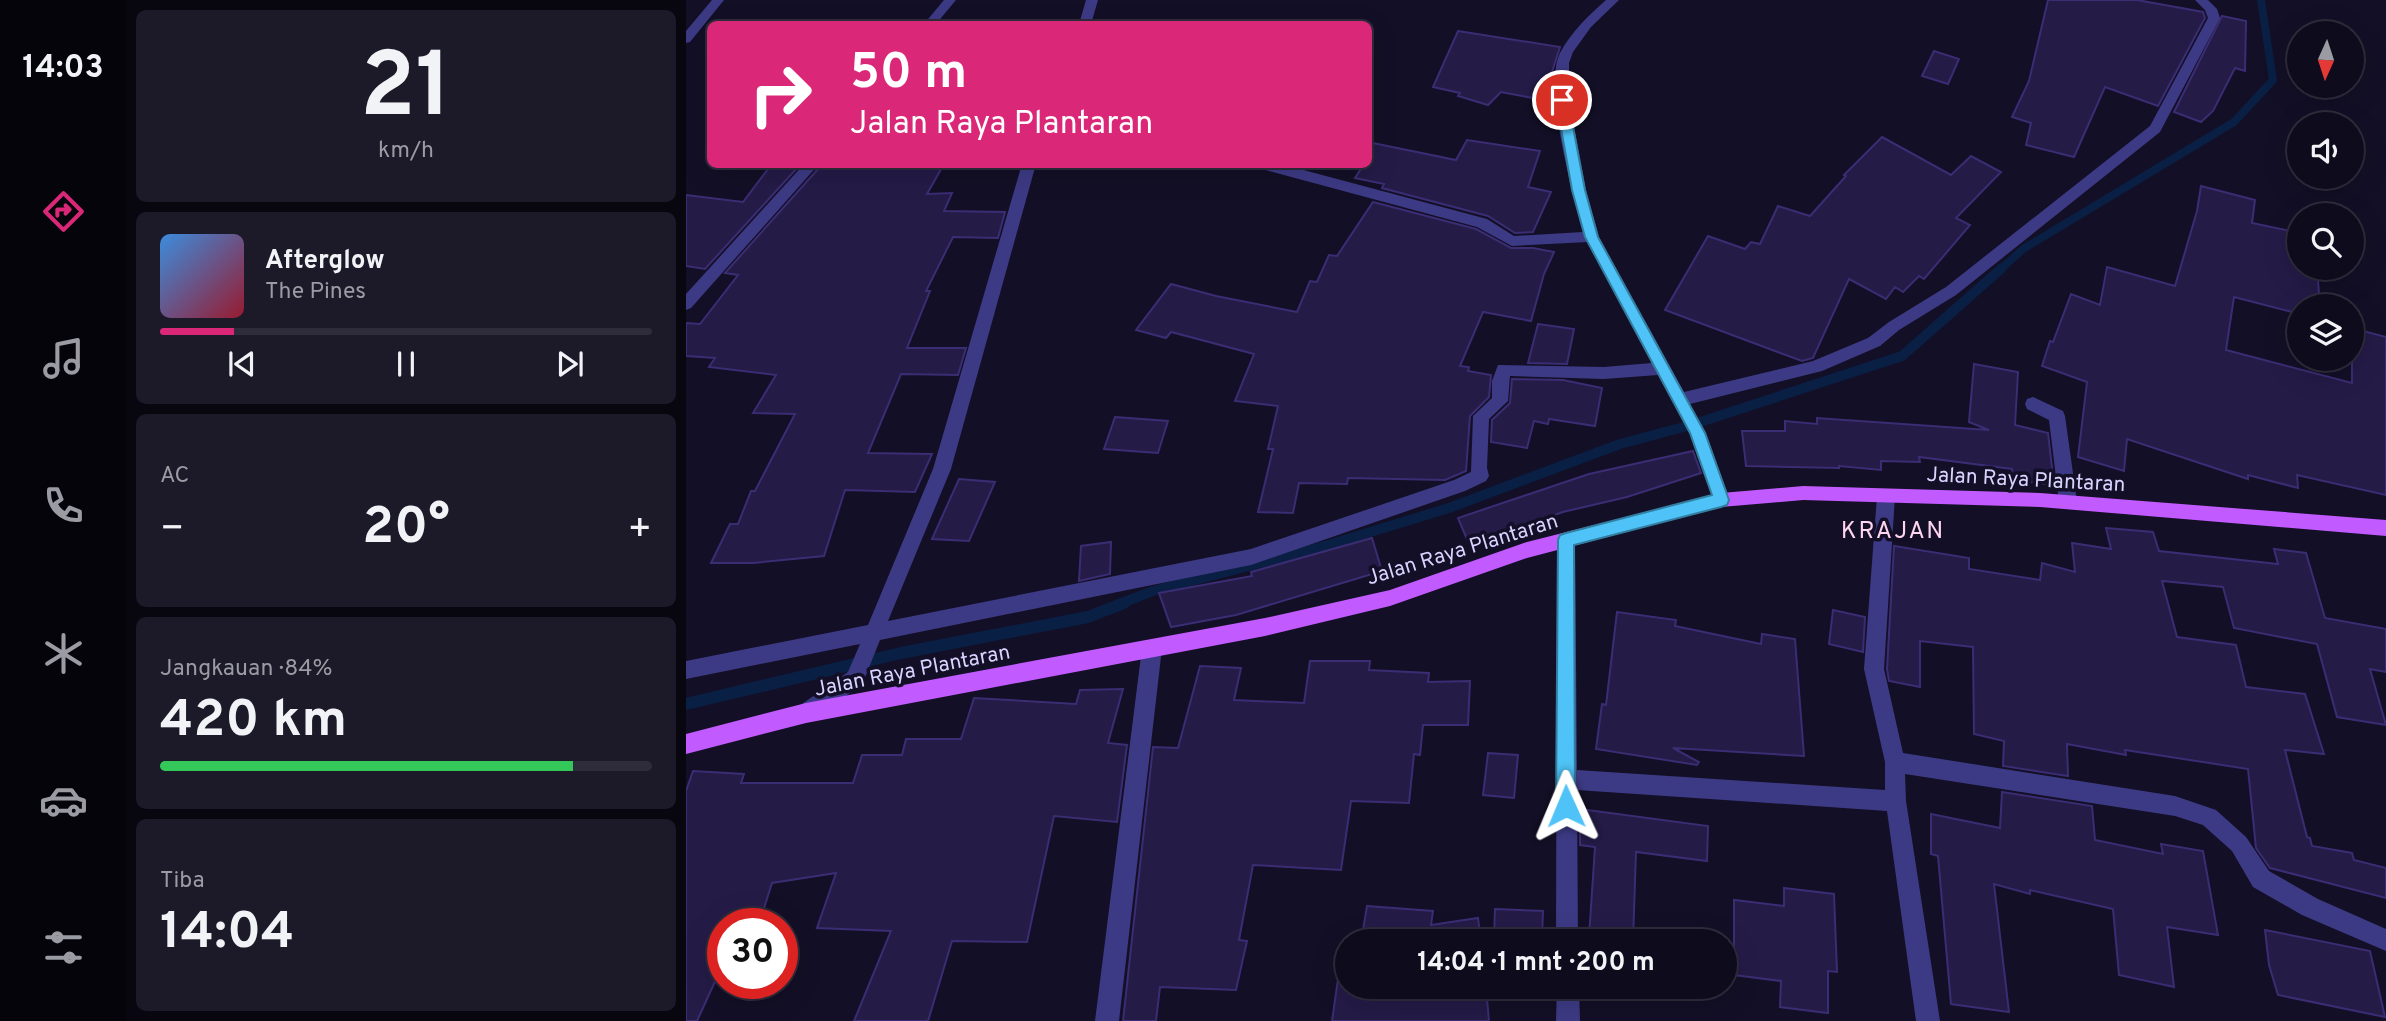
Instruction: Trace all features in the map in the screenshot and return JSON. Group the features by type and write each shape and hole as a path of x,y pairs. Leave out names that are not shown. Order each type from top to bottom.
{"main road":[{"name":"Jalan Raya Plantaran","path":"686,744 806,713 1265,627 1390,598 1527,550 1721,500 1803,493 2068,502 2386,528"}],"street":[{"path":"686,39 718,0"},
{"path":"932,21 950,0"},
{"path":"1085,21 1093,0"},
{"path":"1613,0 1587,24 1567,52 1563,63 1562,100 1579,190 1592,237 1698,433 1721,500"},
{"path":"1681,404 1816,367 1874,342 1951,290 2155,129 2214,18 2211,9 2201,0"},
{"path":"686,303 808,168"},
{"path":"806,713 855,678 942,469 1028,168"},
{"path":"1277,168 1482,223 1512,241 1592,237"},
{"path":"686,670 872,635 1251,557 1459,486 1479,476 1481,416 1500,401 1500,381 1504,369 1604,373 1662,368"},
{"path":"2033,404 2057,416 2068,502"},
{"path":"1886,496 1874,669 1895,762 1896,801 1928,1021"},
{"path":"1566,540 1567,929"},
{"path":"1107,1021 1152,648"},
{"path":"1895,762 2175,806 2209,817 2239,844 2261,879 2310,907 2386,940"},
{"path":"1565,779 1896,801"},
{"path":"1568,999 1568,1021"}],"building":[{"path":"2048,0 2137,0 2203,12 2205,18 2158,106 2105,87 2074,157 2026,145 2031,123 2012,117 2029,81"},
{"path":"2222,16 2246,21 2245,71 2235,68 2213,111 2201,122 2174,112"},
{"path":"1458,31 1560,47 1543,100 1501,92 1488,105 1458,96 1460,93 1433,87"},
{"path":"1934,51 1959,59 1948,84 1922,76"},
{"path":"1882,137 1951,175 1971,156 2001,172 1956,218 1970,225 1924,279 1919,276 1903,292 1895,287 1886,299 1849,279 1813,358 1802,361 1665,310 1708,236 1745,249 1751,242 1760,244 1778,206 1810,216 1846,176 1844,175"},
{"path":"1467,140 1540,151 1528,187 1551,192 1533,232 1515,233 1488,216 1382,188 1384,184 1355,178 1361,168 1372,168 1372,143 1456,160"},
{"path":"769,168 797,168 705,269 686,266 686,195 743,202"},
{"path":"942,168 927,194 952,193 944,211 1005,212 998,238 953,237 926,291 930,291 907,348 966,348 958,375 901,374 868,453 932,454 915,492 845,490 824,556 753,563 711,563 730,524 738,524 751,491 755,491 795,414 753,413 776,375 709,367 715,358 686,356 686,323 700,324 738,275 725,273 818,169"},
{"path":"2201,186 2255,200 2252,223 2287,230 2287,280 2318,280 2319,294 2287,294 2287,311 2234,297 2226,350 2287,366 2287,371 2306,371 2352,383 2352,371 2364,371 2364,331 2386,337 2386,495 2297,475 2298,488 2248,475 2248,479 2127,439 2124,471 2078,457 2087,382 2042,366 2071,294 2100,305 2107,267 2175,286 2197,211"},
{"path":"1373,202 1476,229 1511,248 1554,252 1544,274 1531,321 1483,312 1460,366 1469,367 1468,371 1491,375 1489,397 1470,416 1466,471 1445,480 1348,478 1347,484 1299,483 1293,513 1258,512 1273,449 1268,449 1278,406 1235,401 1254,354 1171,332 1166,338 1136,330 1171,284 1297,312 1310,281 1317,282 1329,255 1337,256"},
{"path":"1538,324 1574,329 1567,364 1528,363"},
{"path":"1974,364 2018,372 2015,425 2048,433 2054,485 2013,480 2012,469 1919,457 1920,462 1881,461 1881,470 1839,466 1746,466 1742,431 1785,431 1785,421 1817,424 1817,418 1989,430 1969,422"},
{"path":"1512,379 1563,380 1602,388 1595,426 1549,419 1548,424 1534,421 1527,448 1491,442 1492,420 1510,403"},
{"path":"1115,417 1168,421 1158,453 1104,449"},
{"path":"1693,451 1701,473 1627,497 1563,512 1469,544 1458,518 1589,474"},
{"path":"959,479 995,482 969,541 932,539"},
{"path":"2106,528 2153,532 2159,551 2278,564 2274,549 2306,553 2325,618 2386,629 2386,672 2370,669 2386,725 2337,717 2317,644 2234,628 2223,587 2162,581 2177,637 2236,645 2246,687 2305,694 2324,754 2285,750 2307,837 2310,838 2312,846 2352,853 2354,860 2386,868 2386,898 2270,868 2256,848 2248,769 2125,750 2126,755 2067,744 2068,776 2003,766 2004,741 1974,734 1973,647 1920,641 1920,687 1889,681 1887,669 1894,546 1969,558 1969,569 2040,580 2042,563 2075,572 2072,543 2111,549"},
{"path":"1372,538 1382,571 1236,615 1171,627 1159,593 1252,576 1251,572"},
{"path":"1111,542 1110,574 1079,581 1081,546"},
{"path":"1833,610 1865,617 1863,652 1829,644"},
{"path":"1617,612 1676,620 1675,626 1761,644 1762,634 1795,639 1804,756 1673,748 1699,762 1697,765 1596,749 1602,704 1606,705"},
{"path":"1310,661 1370,661 1369,670 1429,673 1428,682 1470,681 1468,725 1423,725 1420,755 1414,754 1409,803 1351,801 1341,870 1253,865 1239,940 1247,941 1236,990 1160,987 1156,1021 1123,1021 1153,747 1178,748 1200,666 1241,668 1234,700 1304,703"},
{"path":"1123,689 1108,743 1127,745 1117,822 1054,816 1027,942 952,941 928,1021 854,1021 891,931 817,928 836,873 772,883 764,908 707,908 707,999 697,1021 686,1021 686,791 693,771 744,774 741,783 853,783 862,755 902,755 906,739 961,739 974,698 1076,704 1080,690"},
{"path":"1488,753 1518,755 1514,798 1483,795"},
{"path":"2002,792 2092,806 2095,840 2163,854 2161,844 2203,851 2218,935 2167,927 2174,987 2119,975 2113,909 2030,890 2030,894 1994,884 2009,1012 1951,1004 1938,856 1931,854 1931,814 2000,828"},
{"path":"1580,809 1708,826 1707,861 1636,852 1633,929 1590,929 1595,847 1580,845"},
{"path":"1784,888 1834,894 1837,972 1828,971 1828,1013 1780,1007 1781,981 1737,975 1734,900 1784,906"},
{"path":"1367,906 1433,911 1431,925 1478,918 1479,929 1363,929"},
{"path":"1495,909 1543,911 1542,929 1494,929"},
{"path":"2265,930 2370,951 2385,1017 2278,995 2269,965"},
{"path":"1335,999 1487,999 1489,1021 1332,1021"}],"waterway":[{"path":"2000,270 2023,249 2234,122 2273,80 2261,0"},
{"path":"1119,604 1153,591 1328,545 1449,508 1620,444 1691,425 1902,356 2002,268"},
{"path":"686,704 901,653 1088,617 1124,603"}],"district":[{"name":"KRAJAN","path":"1893,530"}],"route":[{"path":"1562,100 1579,190 1592,237 1698,433 1721,500 1566,540 1566,806"}]}
